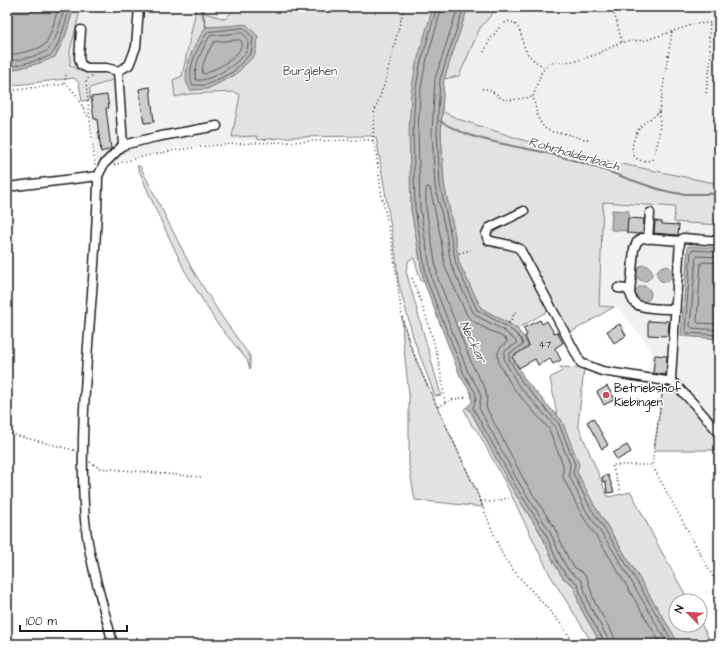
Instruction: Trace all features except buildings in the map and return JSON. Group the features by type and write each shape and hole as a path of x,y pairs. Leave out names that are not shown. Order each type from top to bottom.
{"street":[{"path":"81,30 79,58 81,65 87,68 106,68 118,71 129,65 136,47 139,7"},
{"path":"118,71 123,145"},
{"path":"113,644 89,549 85,521 83,453 84,411 96,252 98,176 104,164 123,145 156,137 216,126"},
{"path":"7,187 98,176"},
{"path":"524,211 489,228 486,234 488,240 512,245 520,250 581,363 602,371 668,381 694,404 719,433"},
{"path":"648,239 650,213"},
{"path":"675,309 644,307 637,305 632,299 630,292 634,249 637,242 642,238 680,240 683,238 719,241"},
{"path":"668,381 671,378 680,240"},
{"path":"618,288 626,289 630,292"}],"path":[{"path":"404,7 385,82 374,113 373,141 376,152 382,197 392,242 402,317 411,348 422,374 481,501 504,556 514,571 557,619 575,644"},
{"path":"610,7 615,16 622,42"},
{"path":"484,52 490,40 501,25 510,21 516,24 521,32 527,51 536,62 546,68"},
{"path":"706,93 711,58 709,37 710,22"},
{"path":"588,140 552,132 544,128 538,118 533,97 541,73 550,63 576,61 595,55 622,42 646,40 695,24 719,22"},
{"path":"659,112 643,124 637,132 633,144 633,155 638,160 645,162 652,160 656,152 660,136 659,112 672,32"},
{"path":"97,68 92,76 87,79 86,85 93,153 98,176"},
{"path":"65,84 66,75"},
{"path":"7,91 65,84 71,88 78,97 90,120"},
{"path":"482,89 488,89 502,99 510,100 533,97"},
{"path":"108,168 122,163 161,154 216,145 297,141 373,141"},
{"path":"459,253 471,250"},
{"path":"412,278 424,309 436,349 445,404"},
{"path":"509,323 516,312"},
{"path":"668,381 652,465 719,588"},
{"path":"438,407 466,396"},
{"path":"7,433 83,453 91,463 99,468 201,477"},
{"path":"620,490 612,465 652,465"},
{"path":"481,501 492,502 509,498"}],"shaded area":[{"path":"81,7 237,7 225,19 205,13 188,43 182,76 175,97 189,94 235,92 244,99 253,112 258,140 180,147 127,159 107,166 96,160 89,88 115,79 105,71 80,71 70,65 70,51"},
{"path":"498,7 530,7 534,9 536,7 719,7 719,184 554,150 457,119 442,111 444,79 459,76 480,28"},
{"path":"603,202 676,207 675,222 719,225 719,425 676,379 649,376 652,350 618,308 599,306"}],"green space":[{"path":"74,7 81,7 70,51 70,65 80,71 105,71 114,73 115,79 90,88 90,100 82,101 79,83 74,78 7,86 7,71 40,63 65,37"},
{"name":"Burglehen","path":"237,7 434,7 410,158 411,209 424,282 421,281 414,258 409,260 406,271 441,395 435,396 414,340 398,281 396,258 376,137 292,137 258,140 257,136 232,137 240,95 235,92 189,94 175,97 173,80 182,76 196,9 203,8 205,13 225,19","holes":["227,26 235,75 207,89 190,90 206,27"]},
{"path":"468,7 498,7 480,28 459,76 444,79"},
{"path":"442,111 458,119 554,150 719,184 719,225 674,222 675,207 603,202 599,306 614,307 568,334 553,308 517,329 481,308 459,263 444,184 441,133"},
{"path":"137,166 140,166 192,269 222,317 250,356 250,369 247,360 216,322 185,271"},
{"path":"402,317 409,342 422,374 483,507 415,500 409,465 409,395"},
{"path":"560,367 584,369 578,425 608,497 631,492 685,593 668,593 668,626 594,505 577,472 562,421 557,415 550,378 562,371"},
{"path":"663,387 673,387 692,406 719,438 719,450 654,450"},
{"path":"467,407 511,487 541,534 555,565 563,578 573,585 581,609 601,644 593,644 550,575 506,484 478,432 472,426 464,409"},
{"path":"672,633 706,633 712,644 679,644"}],"water":[{"path":"7,7 74,7 65,37 55,57 40,63 7,71"},
{"name":"Neckar","path":"433,7 468,7 444,79 441,133 444,184 459,263 481,308 517,329 524,337 529,347 513,357 525,380 562,421 579,464 577,472 594,505 668,626 668,633 672,633 679,644 601,644 581,609 573,585 563,578 555,565 541,534 511,487 467,407 472,402 471,393 460,376 424,282 411,209 409,132 411,93 416,64"},
{"path":"246,24 258,36 255,55 235,75 207,89 190,90 186,80 186,71 195,45 206,27"},
{"path":"612,210 629,211 627,231 611,230"},
{"path":"688,246 719,248 719,339 681,336"},
{"path":"644,265 651,270 652,273 647,280 644,281 637,276 636,273 641,266"},
{"path":"665,266 672,271 673,274 668,281 665,282 658,277 657,274 662,267"},
{"path":"643,286 650,291 651,294 646,301 643,302 636,297 635,294 640,287"}],"waterway":[{"path":"201,7 206,27"},
{"name":"Rohrhaldenbach","path":"440,121 466,134 494,142 551,154 595,167 660,190 682,194 719,194"}],"place":[{"name":"Betriebshof Kiebingen","path":"606,395"}]}
